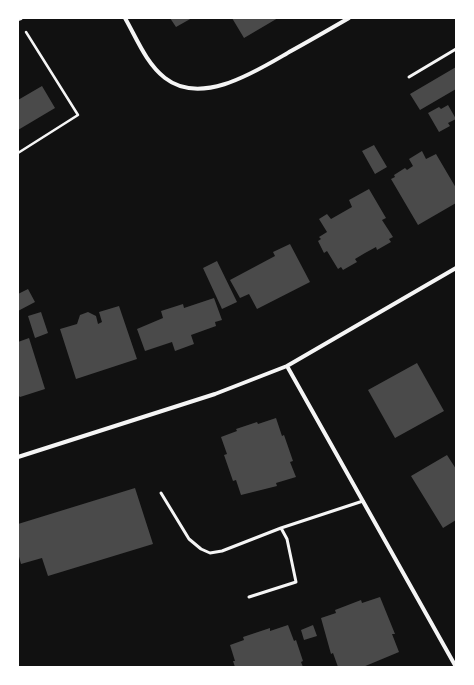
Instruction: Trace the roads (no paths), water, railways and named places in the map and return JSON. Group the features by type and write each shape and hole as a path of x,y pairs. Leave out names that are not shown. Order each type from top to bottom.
{"street":[{"path":"126,18 150,63 166,79 177,84 206,88 225,84 249,75 349,18"},
{"path":"18,457 215,394 287,366 456,268"},
{"path":"287,366 456,667"}],"lane":[{"path":"408,77 456,49"},
{"path":"161,493 189,539 201,550 210,553 222,551 281,528 363,501"},
{"path":"249,597 296,582 287,539 281,528"}]}
